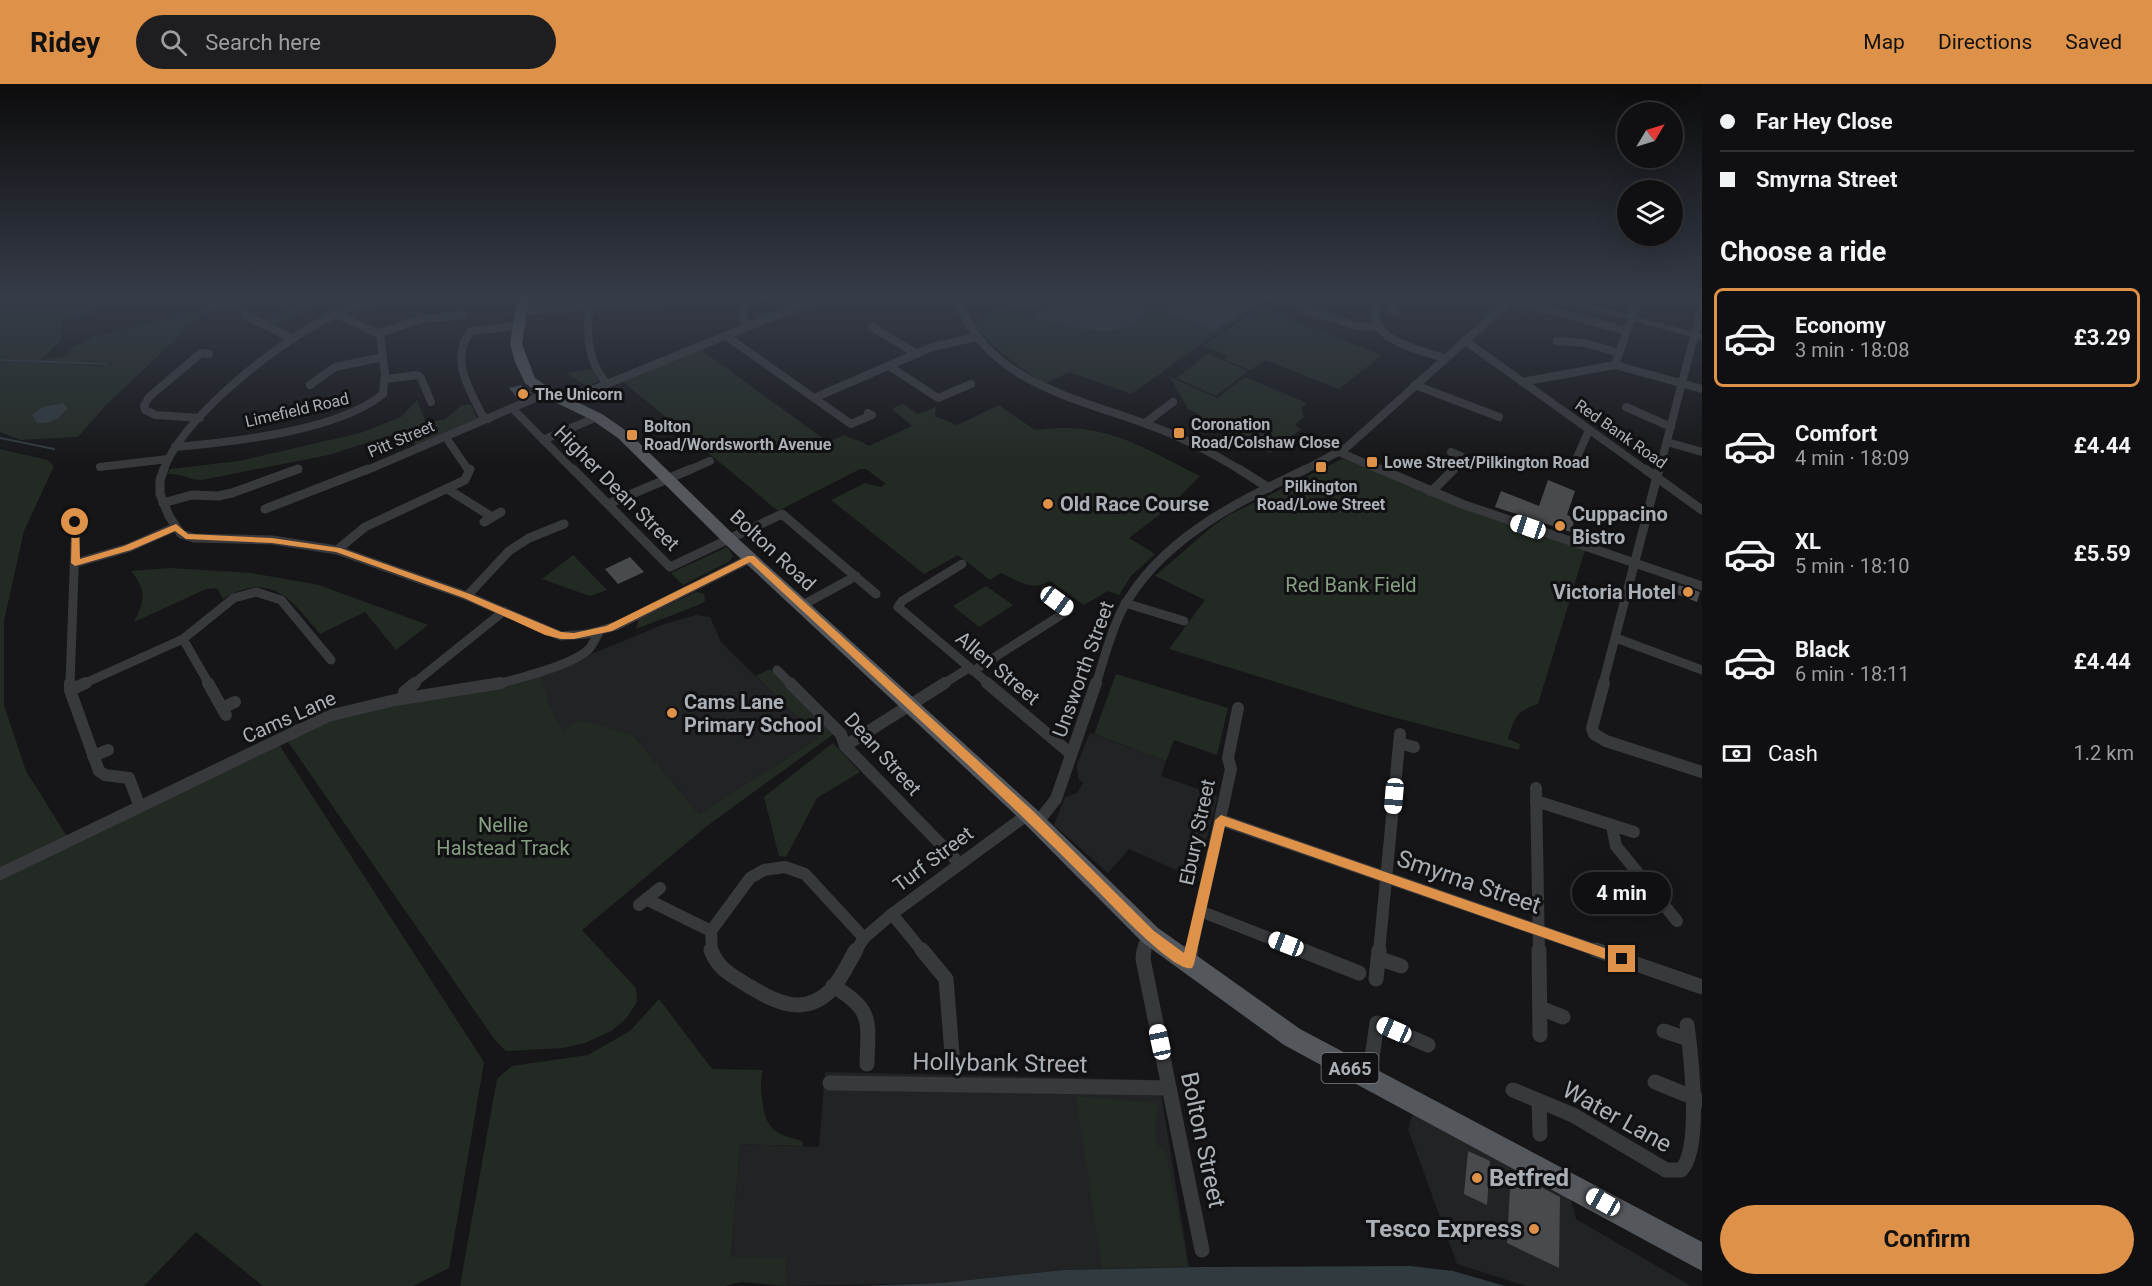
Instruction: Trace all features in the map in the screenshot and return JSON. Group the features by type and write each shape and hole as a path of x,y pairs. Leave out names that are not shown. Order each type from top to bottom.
{"main road":[{"name":"Bolton Road","path":"520,355 530,380 548,393 597,417 623,435 729,539 1033,819"},
{"name":"A665","path":"1033,819 1150,935 1292,1037 1540,1168 1702,1257"}],"street":[{"path":"199,355 149,397 144,406 145,410 156,415 200,418"},
{"path":"272,355 248,373 200,418 168,459 160,481 163,503 176,527 186,537 272,540 337,550 467,596 561,636 599,632 751,558"},
{"path":"460,355 459,362 482,415 488,419"},
{"path":"591,355 606,383"},
{"path":"565,401 677,355"},
{"path":"753,355 851,424 872,416 868,413"},
{"path":"814,398 914,355"},
{"path":"995,355 1033,384 1078,403 1145,423 1222,458 1269,488"},
{"path":"1437,355 1444,358"},
{"name":"Unsworth Street","path":"1033,819 1056,799 1125,603 1148,570 1204,523 1339,452 1447,355"},
{"name":"Red Bank Road","path":"1485,355 1702,510"},
{"path":"1615,365 1618,355"},
{"path":"1692,355 1634,562 1592,728 1598,738 1702,771"},
{"path":"310,385 330,368 383,357 386,379 417,375 421,378 428,400"},
{"path":"1522,382 1615,365 1702,389"},
{"path":"889,366 939,398 971,384"},
{"name":"Limefield Road","path":"176,447 238,440 357,412 369,407 383,394 386,379"},
{"path":"1415,385 1499,417"},
{"name":"Pitt Street","path":"266,509 352,476 548,393"},
{"path":"1145,423 1173,402"},
{"path":"1626,406 1671,427"},
{"name":"Higher Dean Street","path":"512,408 670,567 729,539"},
{"path":"543,440 597,417"},
{"path":"1574,464 1589,430"},
{"path":"1667,442 1702,452"},
{"path":"337,550 364,527 460,485 470,475 470,469 455,446"},
{"path":"1339,452 1431,492 1702,586"},
{"path":"1431,492 1465,458 1450,452"},
{"path":"100,466 168,459"},
{"path":"608,504 710,460"},
{"path":"163,503 192,495 218,496 232,493 286,477 298,469"},
{"path":"449,490 492,517"},
{"path":"729,539 782,514 876,594"},
{"path":"72,521 75,563 70,690 99,771 105,775 129,778 138,802"},
{"path":"467,596 509,551 564,524"},
{"path":"75,563 128,548 176,527"},
{"name":"Allen Street","path":"956,565 902,601 899,604 900,610 1071,754"},
{"path":"801,606 856,576"},
{"path":"70,690 183,639 234,598 256,592 281,600 330,653"},
{"path":"845,746 1069,610 1045,592"},
{"path":"1125,603 1184,621"},
{"path":"404,692 424,681 504,611"},
{"name":"Cams Lane","path":"0,874 328,716 395,700 488,686 530,676 583,654 591,647 599,632"},
{"path":"1616,638 1702,670"},
{"path":"183,639 224,711 235,702"},
{"name":"Dean Street","path":"777,670 842,735 845,746 960,864"},
{"name":"Ebury Street","path":"1188,964 1231,769 1228,758 1238,708"},
{"path":"1376,979 1400,738 1414,747"},
{"path":"93,756 108,750"},
{"path":"1540,1035 1536,794 1612,826 1634,832"},
{"name":"Turf Street","path":"864,938 892,914 960,864 1033,819"},
{"name":"Smyrna Street","path":"1221,820 1702,987"},
{"path":"1612,826 1616,846 1655,903 1677,921"},
{"path":"785,867 805,874 864,938 833,986 813,1001 796,1005 777,1003 725,972 715,961 710,946 711,931 750,878 764,870 785,867"},
{"path":"660,888 643,902 711,931"},
{"path":"1200,911 1359,973"},
{"path":"892,914 946,979 952,1066"},
{"name":"Bolton Street","path":"1150,935 1144,945 1143,959 1202,1250"},
{"path":"1378,957 1401,966"},
{"path":"833,986 856,998 867,1015 867,1064"},
{"path":"1540,1008 1563,1017"},
{"path":"1369,1078 1377,1023 1428,1045"},
{"name":"Water Lane","path":"1513,1090 1585,1121 1673,1173 1686,1167 1690,1158 1699,1100 1688,1032 1664,1031"},
{"path":"1655,1082 1699,1100"},
{"name":"Hollybank Street","path":"830,1083 1169,1088"},
{"name":"Water Lane","path":"1539,1101 1540,1134"}],"shaded area":[{"path":"63,403 68,408 51,422 37,423 32,415 43,407"},
{"name":"Cams Lane Primary School","path":"696,615 710,617 721,642 818,738 699,814 633,735 563,730 554,719 548,706 541,675 664,624"},
{"path":"1090,733 1166,761 1161,776 1218,796 1196,879 1129,849 1108,873 1054,825 1065,797 1077,793 1083,783 1078,778 1077,764"},
{"path":"825,1072 1159,1080 1189,1267 1064,1270 941,1283 785,1286 787,1258 731,1258 740,1144 819,1147"},
{"path":"1413,1113 1570,1196 1576,1219 1691,1286 1526,1286 1457,1264 1408,1129"},
{"path":"1410,1266 1453,1271 1505,1286 855,1286 941,1283 1064,1270"}],"green space":[{"path":"0,355 46,355 41,360 65,355 159,355 105,406 78,437 21,440 0,432 0,361 103,366 109,364 0,359"},
{"path":"684,355 708,355 828,442 844,435 869,446 912,426 892,409 903,404 918,414 936,407 935,416 957,425 999,405 1035,430 1082,429 1122,438 1200,476 1168,508 1129,538 1155,554 1131,576 1119,595 1108,591 1084,605 1050,581 1038,586 1019,582 1001,573 990,580 958,555 924,574 831,500 865,483 880,487 886,484 866,469 860,469 778,511 621,380"},
{"path":"1005,355 1186,355 1131,394 1069,372 1045,384"},
{"path":"1207,355 1248,371 1216,396 1176,378"},
{"path":"1226,355 1382,355 1339,389 1265,360 1250,370 1224,359 1228,356"},
{"path":"592,369 598,381 588,387 566,373"},
{"path":"1170,377 1217,398 1245,377 1307,403 1301,408 1304,417 1295,425 1301,429 1270,453 1195,419 1200,415 1188,409"},
{"path":"417,400 426,423 445,419 461,406 471,404 478,421 417,446 404,433 398,433 328,455 202,480 168,474 170,469 239,461 360,433 401,417"},
{"path":"0,449 47,460 54,466 24,531 4,621 4,705 26,771 68,838 0,869"},
{"name":"Red Bank Field","path":"1342,459 1458,506 1585,550 1538,704 1521,712 1510,731 1508,739 1520,744 1519,750 1370,711 1169,649 1205,600 1155,576 1214,525 1229,515"},
{"path":"727,547 733,556 730,561 683,585 671,573"},
{"path":"573,555 607,590 590,596 542,579"},
{"path":"170,568 251,573 319,585 428,625 396,650 365,612 320,634 289,600 267,588 254,587 223,599 217,588 206,589 134,622 143,596 140,584 131,571"},
{"path":"986,586 1013,605 979,627 953,606"},
{"path":"696,592 704,594 705,601 701,604 636,629 639,619"},
{"name":"Nellie Halstead Track","path":"770,669 835,733 707,826 582,930 636,988 637,1002 626,1019 611,1031 585,1043 563,1048 506,1051 495,1040 286,739 329,718 541,675 551,710 563,730 581,720 633,735 699,814 818,738 756,676"},
{"path":"1116,674 1228,708 1217,755 1174,740 1166,761 1094,734"},
{"path":"833,743 860,772 817,798 786,857 779,856 764,797"},
{"path":"280,746 484,1062 449,1268 413,1286 263,1286 196,1232 144,1286 0,1286 0,878"},
{"path":"659,999 712,1069 763,1070 762,1098 769,1124 778,1132 802,1141 803,1146 740,1144 731,1257 787,1258 785,1286 741,1282 725,1286 460,1286 497,1079 512,1066 588,1055 630,1031"},
{"path":"1076,1096 1157,1103 1156,1142 1166,1154 1188,1266 1102,1268"}],"building":[{"name":"The Unicorn","path":"521,385 523,389 527,388 532,393 518,399 509,388"},
{"path":"1548,480 1575,491 1567,515 1575,518 1571,532 1495,507 1501,491 1539,506"},
{"path":"630,557 644,572 618,584 605,569"},
{"name":"Victoria Hotel","path":"1679,585 1700,592 1697,602 1676,594"},
{"name":"Betfred","path":"1468,1151 1490,1161 1487,1205 1464,1194"},
{"name":"Tesco Express","path":"1511,1171 1560,1197 1559,1268 1507,1243"}],"waterway":[{"path":"0,360 106,364"},
{"path":"0,438 54,449"}],"place":[{"name":"The Unicorn","path":"523,394"},
{"name":"Coronation Road/Colshaw Close","path":"1179,433"},
{"name":"Bolton Road/Wordsworth Avenue","path":"632,435"},
{"name":"Lowe Street/Pilkington Road","path":"1372,462"},
{"name":"Pilkington Road/Lowe Street","path":"1321,467"},
{"name":"Old Race Course","path":"1048,504"},
{"name":"Cuppacino Bistro","path":"1560,526"},
{"name":"Victoria Hotel","path":"1688,592"},
{"name":"Cams Lane Primary School","path":"672,713"},
{"name":"Betfred","path":"1477,1178"},
{"name":"Tesco Express","path":"1534,1229"}],"route":[{"path":"75,522 75,563 140,544 176,527 186,537 272,540 358,555 467,596 561,636 574,636 609,629 751,558 1028,814 1150,935 1188,964 1221,820 1622,959"}]}
